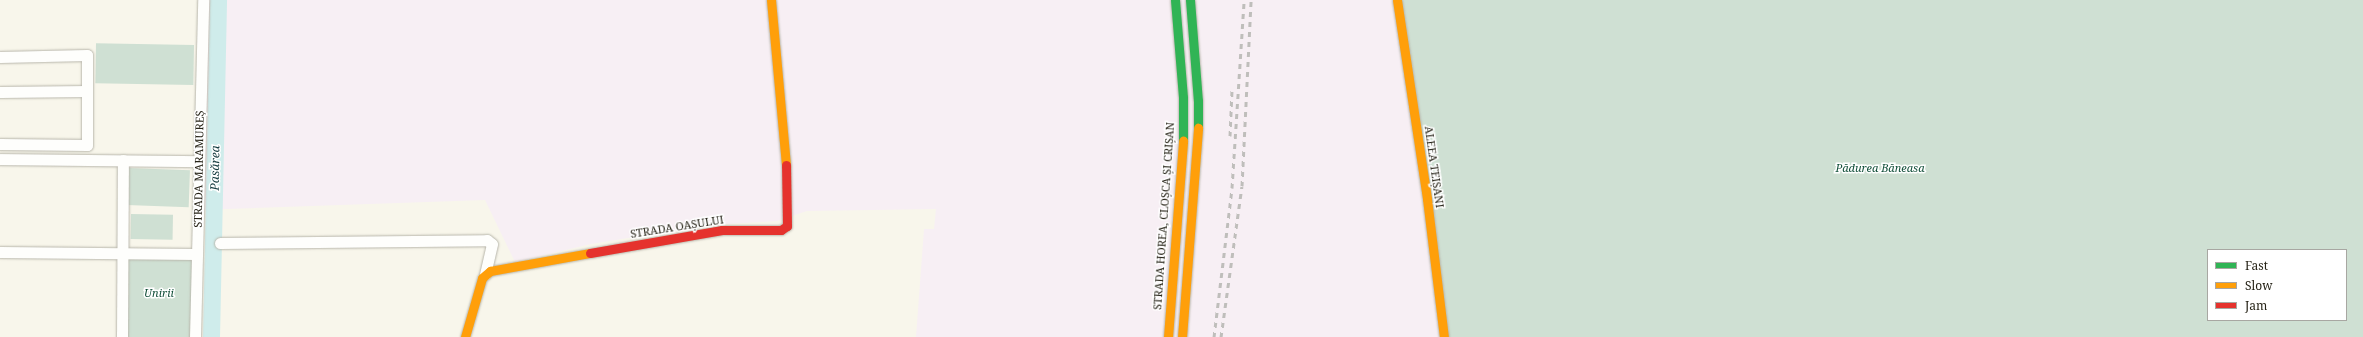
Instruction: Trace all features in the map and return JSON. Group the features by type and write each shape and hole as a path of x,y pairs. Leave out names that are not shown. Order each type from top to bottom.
{"street":[{"name":"STRADA MARAMUREȘ","path":"195,337 203,0"},
{"name":"STRADA OAȘULUI","path":"485,274 490,271 700,233 722,230 781,230 787,226 785,143 771,0"},
{"name":"STRADA HOREA, CLOȘCA ȘI CRIȘAN","path":"1168,337 1183,152 1183,98 1175,0"},
{"path":"1182,337 1198,130 1190,0"},
{"name":"ALEEA TEIȘANI","path":"1397,0 1427,199 1444,337"},
{"path":"0,57 87,56 87,145 0,144"},
{"path":"0,92 87,91"},
{"path":"1207,94 1208,107"},
{"path":"0,159 199,161"},
{"path":"122,337 123,160"},
{"path":"220,243 487,240 492,244 485,274 482,278 465,337"},
{"path":"0,252 196,254"}],"shaded area":[{"path":"203,0 1397,0 1444,337 916,337 924,229 934,229 936,209 807,211 777,221 709,225 591,244 515,262 485,200 198,210"}],"green space":[{"name":"Pădurea Băneasa","path":"1397,0 2363,0 2363,337 1444,337"},
{"path":"96,43 194,45 193,85 95,83"},
{"path":"128,168 190,170 189,207 127,205"},
{"path":"131,214 173,215 173,240 131,239"},
{"name":"Unirii","path":"122,253 196,254 195,337 121,337"}],"waterway":[{"name":"Pasărea","path":"211,337 218,0"}],"railway":[{"path":"1214,337 1232,188 1244,0"},
{"path":"1221,337 1242,186 1251,0"},
{"path":"1230,136 1232,90"}],"traffic: fast":[{"path":"1175,0 1183,98 1183,141"},
{"path":"1190,0 1198,101 1198,128"}],"traffic: slow":[{"path":"771,0 786,165"},
{"path":"1397,0 1427,199 1444,337"},
{"path":"1182,337 1198,128"},
{"path":"1168,337 1183,141"},
{"path":"465,337 482,278 490,271 590,253"}],"traffic: jam":[{"path":"590,253 722,230 781,230 787,226 786,165"}]}
